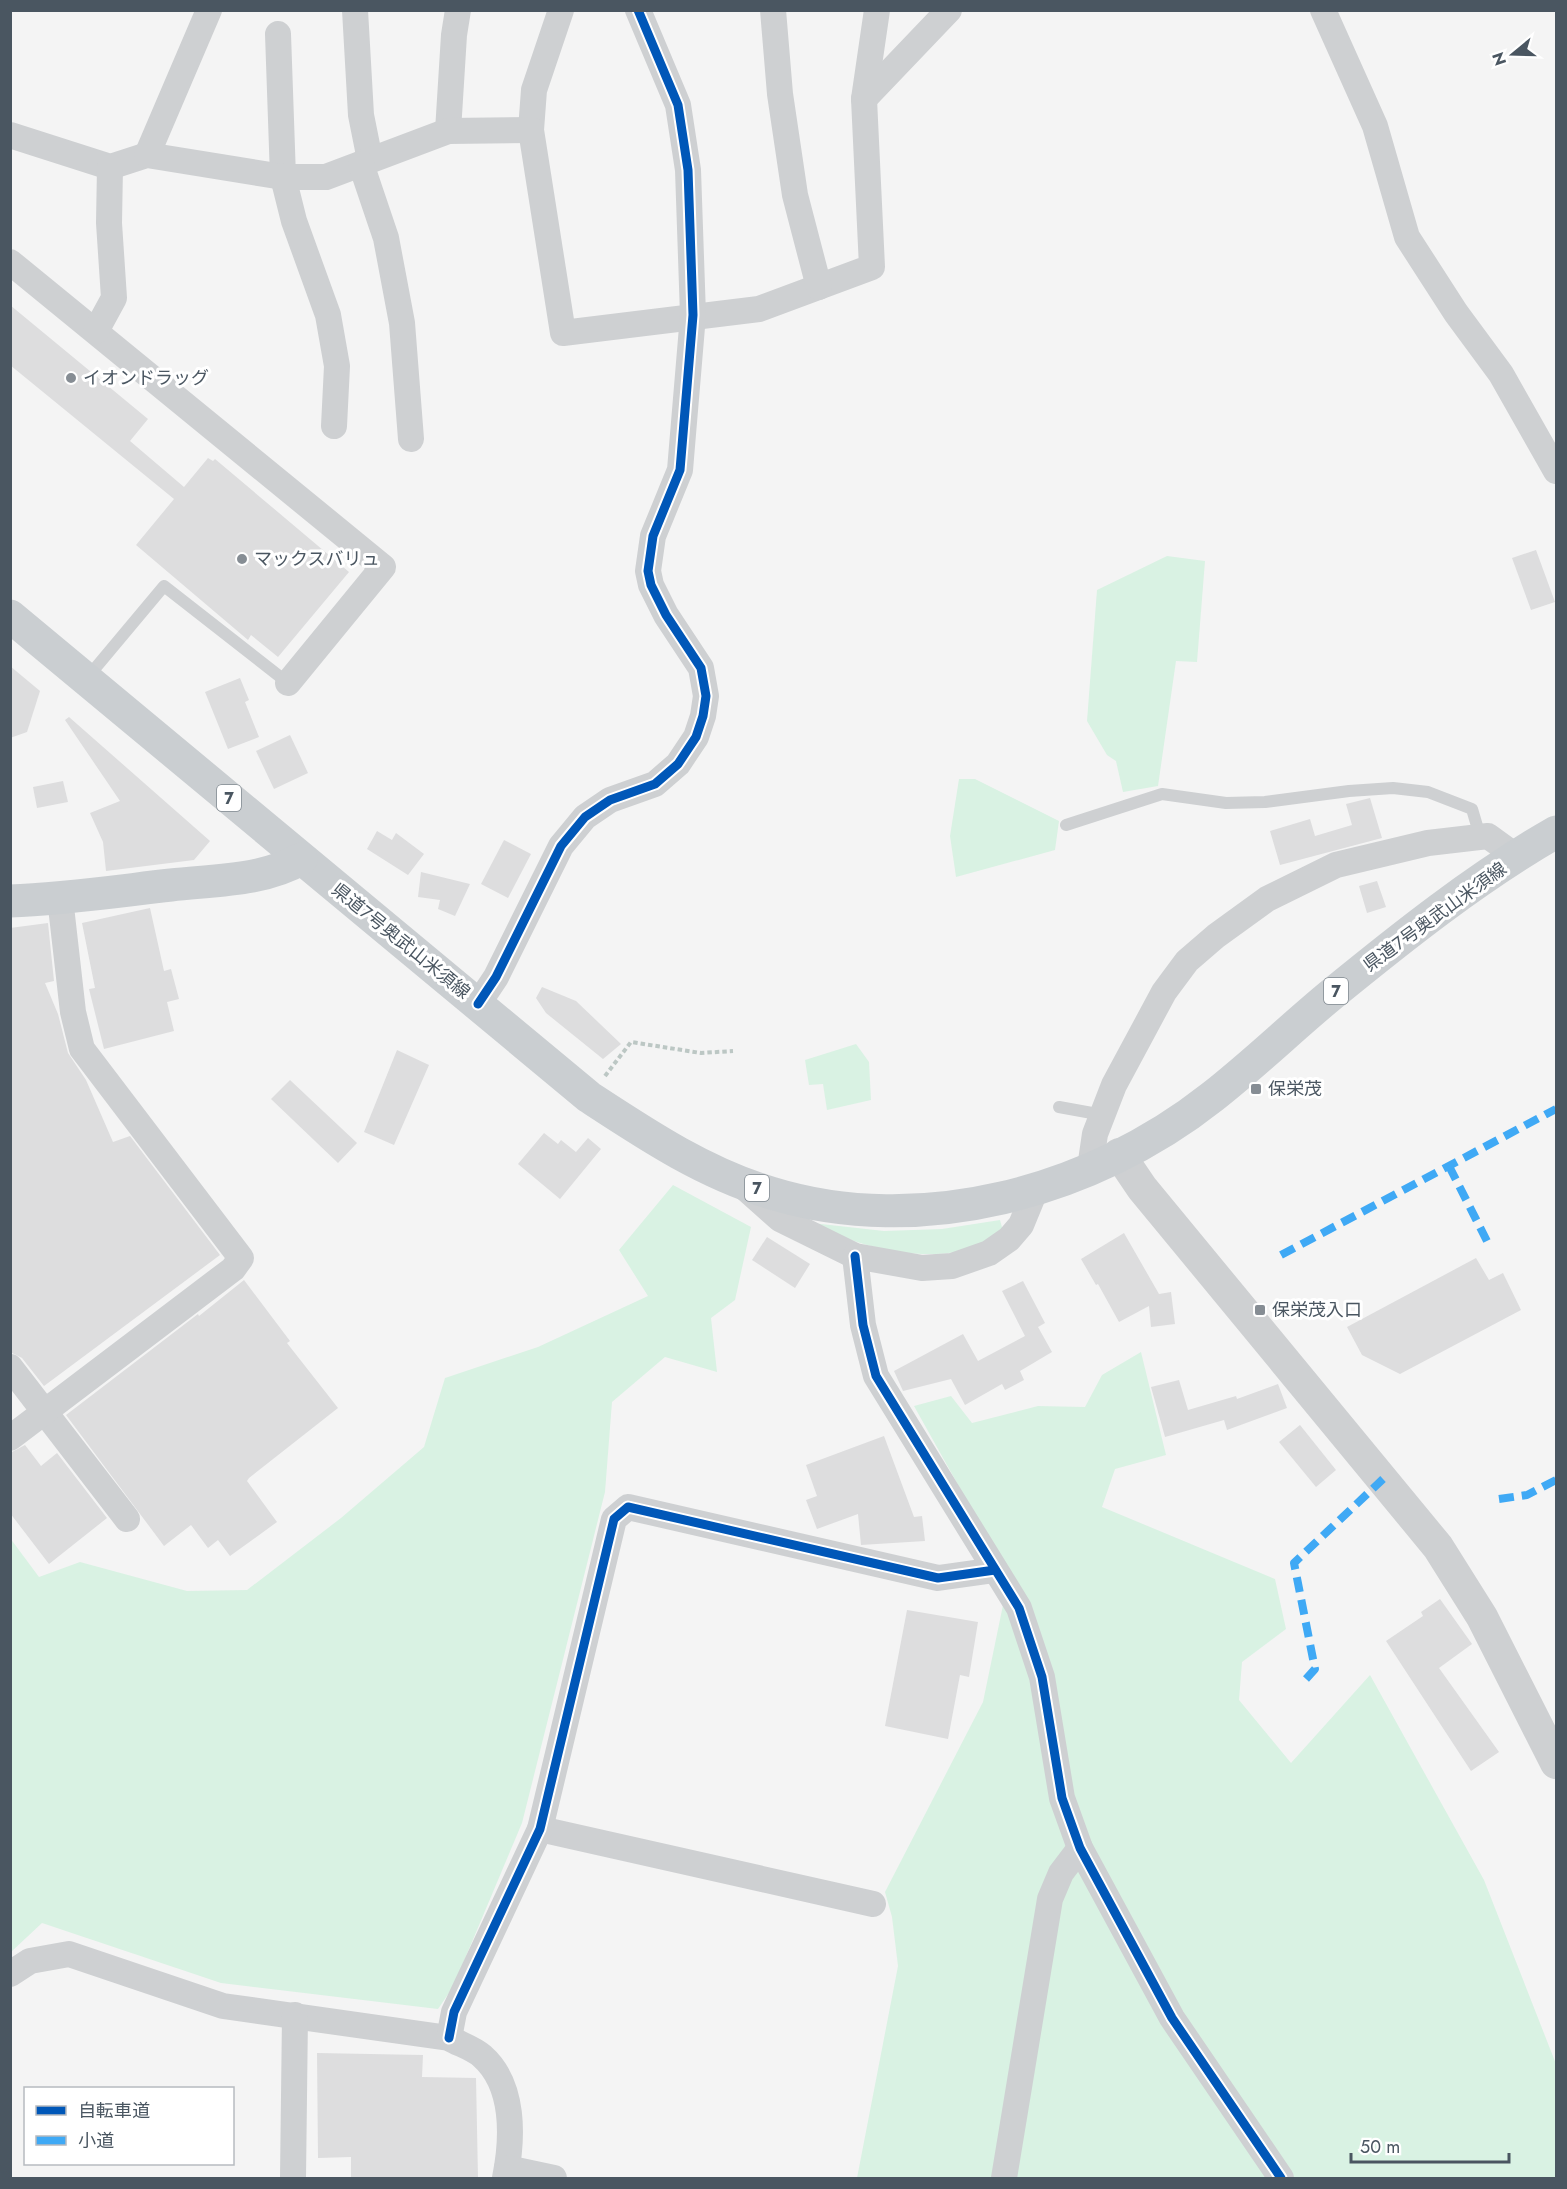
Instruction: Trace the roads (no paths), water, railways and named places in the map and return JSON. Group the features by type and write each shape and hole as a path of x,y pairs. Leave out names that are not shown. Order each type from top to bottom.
{"main road":[{"name":"県道7号奥武山米須線","path":"10,616 589,1097 684,1157 737,1181 772,1194 863,1210 955,1206 1035,1191 1105,1161 1164,1130 1211,1098 1348,981 1468,889 1557,832"},
{"path":"10,901 60,898 271,873 301,859"}],"street":[{"path":"147,155 208,10"},
{"path":"355,10 365,162 386,238 402,323 411,439"},
{"path":"448,131 454,35 458,10"},
{"path":"561,10 534,90 531,130 562,333 693,315 759,309 872,267 864,99 877,10"},
{"path":"478,1004 496,977 561,846 585,817 610,800 655,784 678,764 696,737 703,716 706,696 701,668 666,615 651,585 648,571 653,536 680,470 693,315 688,170 678,105 638,10"},
{"path":"772,10 780,94 795,195 819,286"},
{"path":"864,99 949,10"},
{"path":"1323,10 1375,126 1407,237 1456,312 1501,374 1557,471"},
{"path":"278,33 284,177 294,221 328,315 337,366 334,426"},
{"path":"10,135 111,167 147,155 284,177 326,177 448,131 531,130"},
{"path":"96,331 114,298 109,223 111,167"},
{"path":"10,262 383,567 288,683"},
{"path":"1517,857 1503,844 1488,836 1428,843 1336,865 1267,899 1187,961 1164,992 1114,1085 1095,1134 1105,1161 1142,1188 1438,1547 1482,1617 1557,1763"},
{"path":"10,1438 233,1269 241,1258 82,1050 73,1012 60,898"},
{"path":"737,1181 780,1219 855,1256 922,1268 952,1266 989,1253 1009,1239 1021,1225 1035,1191"},
{"path":"855,1256 863,1325 876,1376 1019,1608 1042,1677 1062,1798 1080,1848 1172,2018 1281,2178"},
{"path":"10,1367 127,1519"},
{"path":"449,2038 453,2012 540,1829 614,1519 628,1507 938,1578 995,1570"},
{"path":"540,1829 873,1904"},
{"path":"1004,2178 1050,1899 1061,1873 1080,1848"},
{"path":"10,1974 30,1962 69,1954 223,2006 295,2014 449,2038 481,2055 501,2079 509,2103 506,2173 554,2178"},
{"path":"292,2178 295,2014"}],"lane":[{"path":"86,679 165,586 288,683"},
{"path":"1066,825 1162,794 1226,803 1265,802 1349,791 1393,788 1428,792 1472,809 1480,836"},
{"path":"1059,1107 1103,1115"}],"place":[{"name":"イオンドラッグ","path":"71,378"},
{"name":"マックスバリュ","path":"242,559"},
{"name":"保栄茂","path":"1256,1089"},
{"name":"保栄茂入口","path":"1260,1310"}]}
